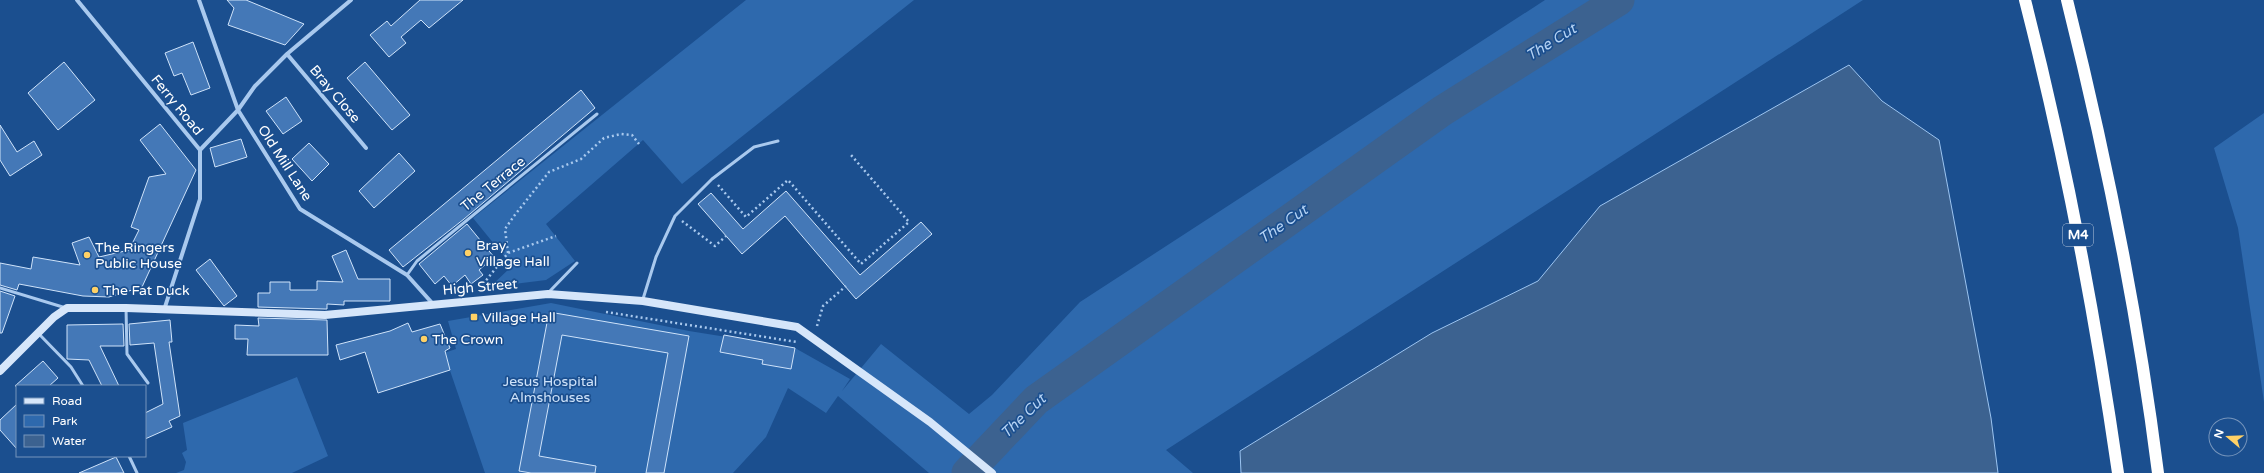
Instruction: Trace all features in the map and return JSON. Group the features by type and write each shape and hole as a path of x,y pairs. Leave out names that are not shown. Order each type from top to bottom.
{"highway":[{"name":"M4","path":"2026,0 2080,248 2099,348 2118,473"},
{"path":"2067,0 2116,217 2141,358 2158,473"}],"main road":[{"name":"High Street","path":"68,308 126,308 164,311 325,315 433,304 469,303 548,294 643,301 797,327 813,338"},
{"path":"0,371 54,317 68,308"},
{"path":"813,338 930,422 992,473"}],"street":[{"name":"Ferry Road","path":"77,0 200,150 200,199 164,311"},
{"name":"Old Mill Lane","path":"199,0 238,110 300,209 407,275 433,304"},
{"path":"200,150 238,110 255,86 287,54 351,0"},
{"name":"Bray Close","path":"287,54 366,148"}],"lane":[{"name":"The Terrace","path":"407,275 417,261 597,114"},
{"path":"643,301 656,257 675,216 712,179 754,147 778,141"},
{"path":"548,294 577,263"},
{"path":"0,288 68,308"},
{"path":"126,308 127,354 148,383"},
{"path":"38,332 71,367 82,385"},
{"path":"129,457 137,473"}],"path":[{"path":"508,253 505,229 549,172 581,159 604,138 621,134 632,135 639,144"},
{"path":"712,179 746,217 788,180 861,264 909,222 851,155"},
{"path":"675,216 715,246 726,236"},
{"path":"469,303 508,253 556,236"},
{"path":"598,310 794,342 813,338 823,306 846,286"}],"green space":[{"path":"746,0 914,0 682,184 643,140 546,224 575,261 546,280 490,287 512,266 473,218"},
{"path":"1545,0 1863,0 1166,450 1193,473 929,473 838,396 826,413 788,388 766,437 733,473 485,473 444,353 456,349 448,321 551,303 689,331 795,348 850,379 842,391 881,344 969,414 992,395 1080,302"},
{"path":"2264,113 2264,402 2238,228 2214,148"},
{"path":"297,377 328,456 292,473 176,473 184,470 186,462 182,453 187,450 183,423"}],"water":[{"path":"1849,65 1882,101 1939,140 1991,418 1998,473 1241,473 1240,451 1432,333 1538,281 1600,206"}],"building":[{"path":"227,0 246,0 304,24 285,45 228,25 234,8"},
{"path":"420,0 463,0 429,28 421,20 401,37 406,43 389,57 370,35 387,21 391,26"},
{"path":"193,42 210,88 191,95 182,73 174,76 165,53"},
{"path":"64,62 95,100 58,130 28,93"},
{"path":"365,62 410,115 392,130 347,78"},
{"path":"581,90 595,108 464,219 403,267 389,250"},
{"path":"286,97 302,121 283,134 266,111"},
{"path":"160,124 196,170 142,287 109,297 83,296 19,284 17,290 0,285 0,263 31,269 33,257 80,265 72,243 89,237 99,257 129,250 139,230 131,227 149,177 166,174 140,140"},
{"path":"0,125 17,152 34,141 42,155 10,176 0,160"},
{"path":"241,139 247,157 215,167 210,148"},
{"path":"309,143 329,164 312,181 292,159"},
{"path":"399,153 415,171 374,208 359,191"},
{"path":"786,191 860,275 921,222 932,234 856,299 785,216 742,254 698,204 711,193 743,229"},
{"name":"Bray Village Hall","path":"467,224 494,257 479,270 483,275 471,284 465,275 452,286 444,276 435,284 419,264"},
{"path":"346,250 358,279 390,279 390,301 344,301 344,305 327,304 327,309 258,307 258,293 270,293 270,282 290,282 290,290 317,290 317,281 343,282 332,256"},
{"path":"210,259 237,296 224,306 196,270"},
{"path":"0,291 15,296 2,333 0,333"},
{"name":"Jesus Hospital Almshouses","path":"549,312 689,336 664,473 646,473 668,353 562,335 539,456 596,466 595,473 531,473 519,471"},
{"path":"258,318 327,320 328,355 247,355 248,339 235,339 235,325 259,326"},
{"path":"170,320 172,342 169,342 180,416 169,421 172,427 146,439 146,412 163,404 154,343 130,345 129,324"},
{"path":"408,323 412,332 440,324 450,348 445,351 450,370 378,393 365,352 340,360 336,345 390,331"},
{"path":"123,324 124,346 100,346 119,385 102,385 89,360 67,359 67,325"},
{"path":"724,335 795,348 791,369 762,364 763,360 720,352"},
{"path":"43,361 58,378 50,385 16,385"},
{"path":"16,405 16,448 0,430 0,420"},
{"path":"116,457 124,473 79,473"}],"waterway":[{"name":"The Cut","path":"967,473 1036,400 1442,111 1619,0"}],"place":[{"name":"Bray Village Hall","path":"468,253"},
{"name":"The Ringers Public House","path":"87,255"},
{"name":"The Fat Duck","path":"95,290"},
{"name":"Village Hall","path":"474,317"},
{"name":"The Crown","path":"424,339"}]}
